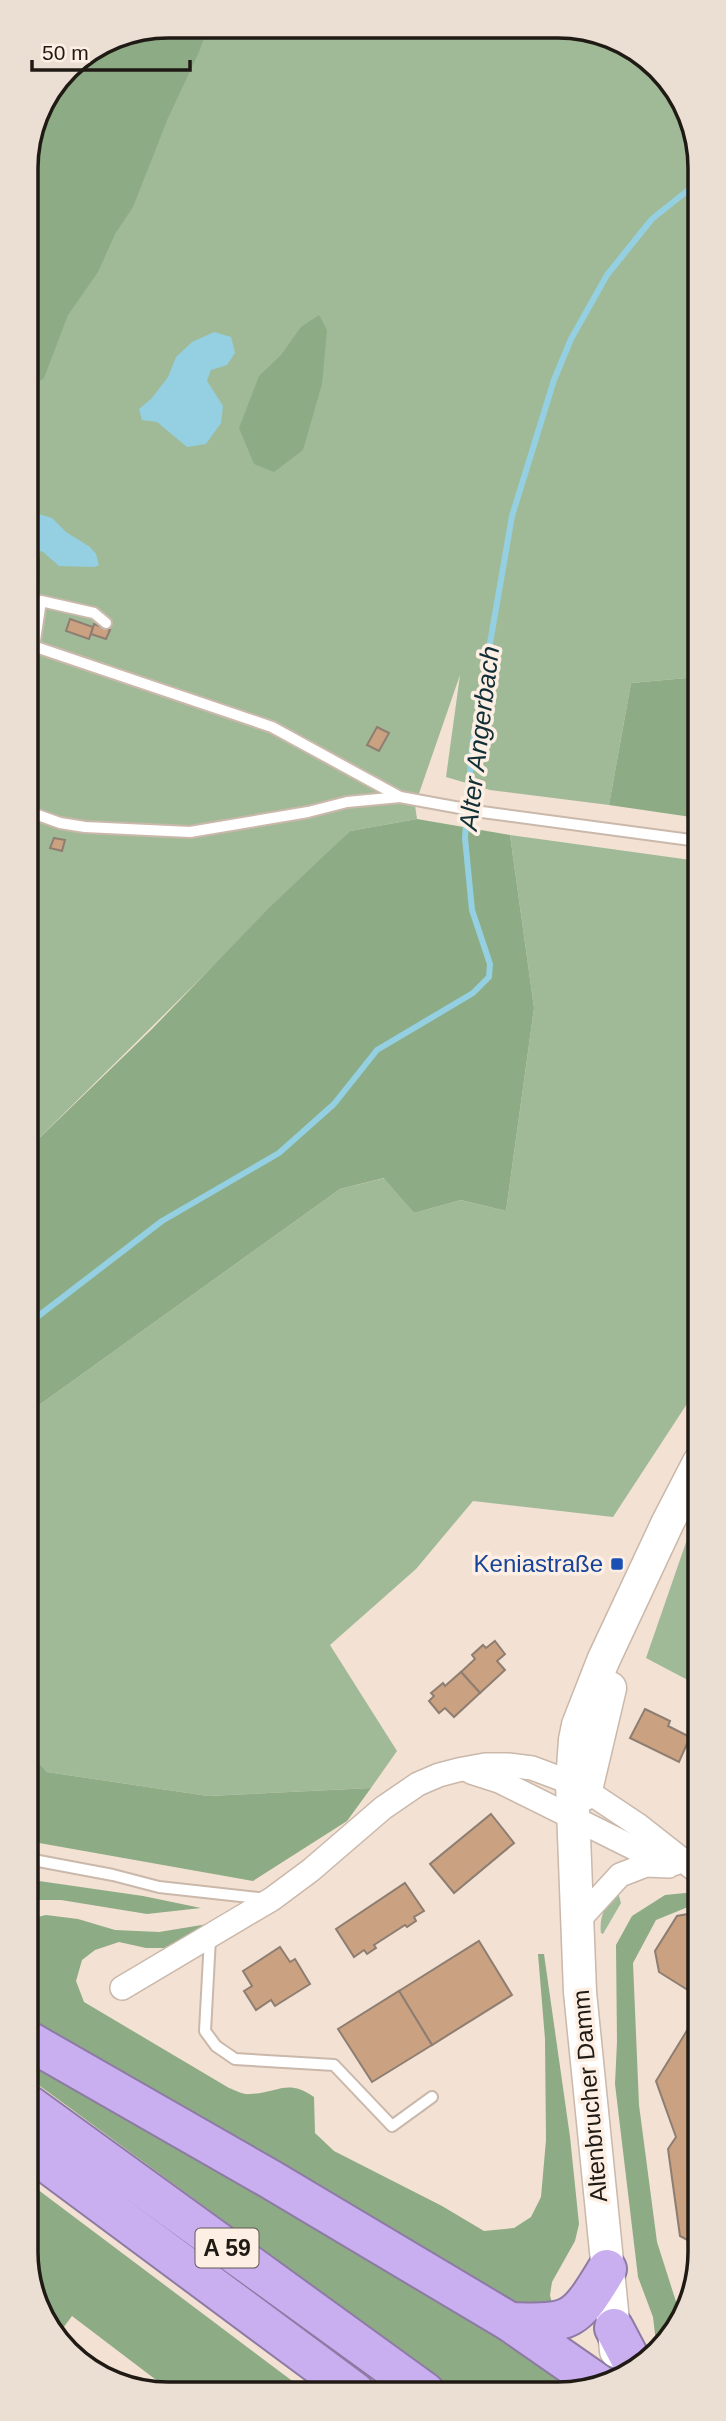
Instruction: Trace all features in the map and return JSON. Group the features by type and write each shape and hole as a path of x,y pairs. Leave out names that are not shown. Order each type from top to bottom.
{"highway":[{"path":"38,2046 270,2179 510,2322 591,2378"},
{"name":"A 59","path":"38,2112 411,2382"},
{"name":"A 59","path":"38,2157 342,2382"},
{"path":"510,2322 543,2323 567,2319 586,2303 607,2269"},
{"path":"614,2328 631,2360"}],"main road":[{"name":"Altenbrucher Damm","path":"618,2368 586,2066 576,1923 578,1797 575,1741 578,1725 603,1661 687,1485"}],"street":[{"path":"122,1988 272,1899 311,1870 383,1808 418,1784 458,1770 485,1765 532,1768 578,1797 636,1849 687,1867"},
{"path":"458,1770 578,1797"},
{"path":"576,1923 620,1875 646,1865 687,1869"}],"lane":[{"path":"39,611 41,601 94,613 106,623"},
{"path":"39,648 272,727 400,797"},
{"path":"39,815 60,823 85,827 190,832 308,812 347,802 400,797 482,812 688,840"},
{"path":"38,1861 159,1887 272,1899"},
{"path":"210,1938 205,2031 216,2046 235,2059 334,2065 392,2126 432,2096"}],"green space":[{"path":"168,38 558,38 599,45 637,65 661,89 674,111 685,143 688,168 688,678 631,683 609,805 490,790 446,777 460,675 415,805 417,819 350,831 39,1139 39,160 48,119 65,89 89,65 111,52 143,41"},
{"path":"204,38 168,118 133,207 115,234 98,272 68,315 44,378 39,381 39,160 48,119 65,89 89,65 103,56 143,41"},
{"path":"319,315 327,330 322,384 303,450 274,472 254,464 239,428 259,376 281,355 301,327"},
{"path":"688,678 688,816 609,805 631,683"},
{"path":"417,819 510,835 534,1008 506,1211 461,1200 414,1213 384,1178 340,1189 38,1406 39,1139 152,1029 269,908 350,831"},
{"path":"510,835 688,860 687,1403 613,1517 473,1501 416,1569 330,1645 397,1751 371,1788 208,1796 47,1772 38,1762 38,1406 340,1189 385,1178 414,1213 461,1200 506,1211 534,1008"},
{"path":"687,1539 687,1680 646,1658"},
{"path":"38,1762 47,1772 208,1796 371,1788 347,1821 253,1881 38,1843"},
{"path":"38,1881 143,1896 201,1908 147,1914 61,1900 38,1900"},
{"path":"617,1889 621,1903 603,1934 603,1915"},
{"path":"687,1893 687,1907 656,1920 633,1963 639,2105 657,2242 677,2304 666,2325 655,2338 653,2317 638,2277 615,2084 616,1945 632,1916 665,1895"},
{"path":"46,1915 78,1919 115,1930 159,1932 208,1924 164,1948 146,1948 119,1942 95,1950 82,1960 76,1981 84,2002 236,2091 250,2094 289,2087 305,2091 314,2097 315,2133 334,2151 442,2206 484,2231 514,2228 531,2217 541,2197 546,2140 545,2039 538,1954 544,1954 570,2137 579,2224 575,2241 552,2282 550,2295 554,2313 538,2317 38,2035 38,1917"},
{"path":"38,2059 572,2381 444,2382 38,2085"},
{"path":"38,2190 294,2382 159,2382 72,2316 63,2328 45,2294 38,2253"}],"water":[{"path":"214,332 231,337 235,353 227,365 211,370 207,381 223,406 221,423 206,444 187,447 157,422 142,420 139,409 152,398 168,377 176,357 192,342"},
{"path":"39,514 52,518 66,532 90,547 96,554 99,565 59,566 39,550"}],"building":[{"path":"70,619 93,627 89,639 66,631"},
{"path":"94,624 110,630 106,639 91,634"},
{"path":"377,727 389,733 379,751 367,745"},
{"path":"54,838 65,840 62,851 50,848"},
{"path":"495,1641 505,1654 497,1661 505,1670 480,1693 461,1672 475,1659 472,1655 483,1645 486,1648"},
{"path":"461,1672 480,1693 454,1717 445,1708 439,1713 429,1701 434,1696 431,1693 443,1683 445,1686"},
{"path":"645,1709 670,1721 668,1726 687,1736 687,1743 679,1762 630,1738"},
{"path":"491,1814 514,1843 454,1893 430,1864"},
{"path":"405,1883 424,1911 414,1917 416,1921 374,1945 376,1948 367,1954 364,1950 354,1957 336,1929"},
{"path":"687,1914 687,1990 659,1972 655,1951 677,1916"},
{"path":"479,1941 512,1995 432,2045 399,1991"},
{"path":"280,1947 290,1962 295,1959 310,1984 275,2006 271,2000 256,2010 244,1991 252,1986 243,1971"},
{"path":"399,1991 432,2045 372,2082 338,2029"},
{"path":"687,2030 687,2240 680,2236 668,2149 676,2137 656,2081"}],"waterway":[{"name":"Alter Angerbach","path":"38,1316 162,1221 279,1153 334,1104 377,1050 473,993 489,977 490,964 472,910 465,838 472,747 512,516 554,380 571,339 607,275 652,219 688,190"}],"place":[{"name":"Keniastraße","path":"617,1564"}]}
